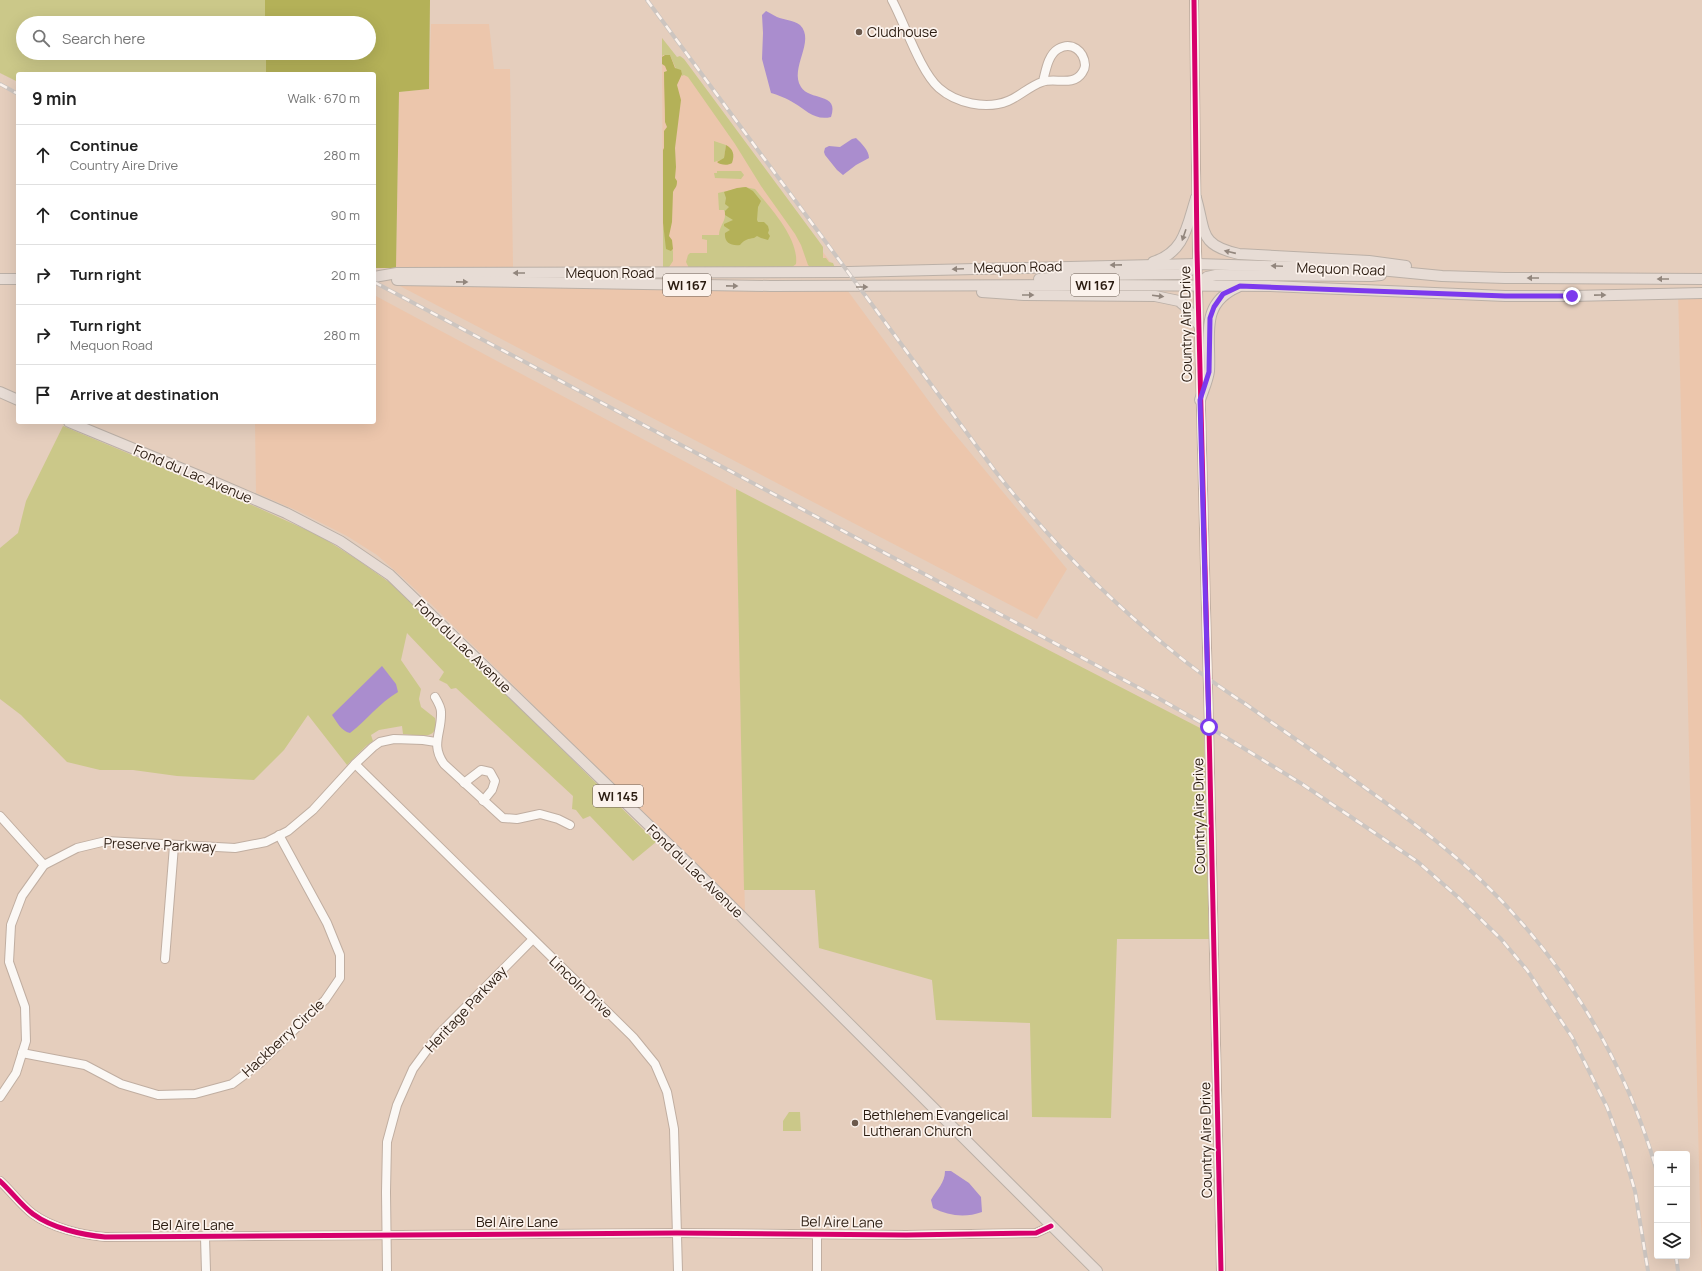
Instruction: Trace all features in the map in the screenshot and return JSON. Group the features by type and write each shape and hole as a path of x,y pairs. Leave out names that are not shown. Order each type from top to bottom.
{"main road":[{"path":"1144,265 1162,259 1177,248 1182,240 1196,198"},
{"path":"1196,198 1204,233 1208,240 1216,247 1225,250 1239,254 1369,260 1416,268 1435,276"},
{"path":"993,286 1020,281 1085,275 1180,274 1189,271 1197,264"},
{"name":"Mequon Road","path":"378,277 397,273 848,272 1197,264 1398,272 1435,276 1505,278 1702,279"},
{"path":"1197,285 1207,277 1216,275 1371,276 1398,272"},
{"name":"Mequon Road","path":"378,277 397,280 521,283 778,286 1197,285 1505,296 1702,293"},
{"path":"0,279 16,279"},
{"path":"962,286 982,292 1024,295 1135,295 1170,298 1179,301 1187,308 1198,324"},
{"path":"1200,400 1209,372 1210,318 1214,307 1223,294 1240,286"},
{"path":"0,392 16,399"},
{"name":"Fond du Lac Avenue","path":"74,424 286,513 340,541 390,575 703,878 1097,1271"}],"street":[{"path":"892,0 925,71 939,88 963,102 988,105 1007,102 1043,81 1070,81 1080,77 1086,68 1084,57 1079,50 1072,46 1063,46 1054,52 1048,62 1043,81"},
{"name":"Country Aire Drive","path":"1194,0 1197,285 1209,727 1221,1271"},
{"path":"435,697 441,710 436,742 440,757 442,761 464,783 503,818 517,818 540,814 558,819 570,825"},
{"name":"Preserve Parkway","path":"0,1097 16,1073 26,1041 25,1007 9,962 11,925 22,896 44,865 77,848 106,841 174,846 235,848 266,842 288,831 313,810 355,764 373,747 387,740 423,740 436,742"},
{"name":"Lincoln Drive","path":"355,764 633,1038 655,1064 667,1092 674,1129 678,1271"},
{"path":"464,783 481,770 490,772 495,781 492,790 483,801"},
{"path":"0,816 44,865"},
{"name":"Hackberry Circle","path":"22,1053 85,1065 121,1084 158,1095 195,1094 232,1084 260,1063 325,1000 340,978 340,955 327,923 279,835"},
{"path":"165,959 174,846"},
{"name":"Heritage Parkway","path":"387,1271 388,1235 386,1192 388,1142 397,1105 413,1068 438,1035 532,940"},
{"name":"Bel Aire Lane","path":"0,1181 33,1214 60,1227 86,1235 105,1237 677,1233 906,1235 1036,1233 1051,1226"},
{"path":"817,1271 818,1234"},
{"path":"205,1237 206,1271"}],"shaded area":[{"path":"0,0 265,0 265,16 16,16 16,60 266,60 266,72 16,72 16,81 0,73"},
{"path":"265,0 430,0 429,89 399,92 396,268 376,268 376,72 266,72 266,60 376,60 376,16 265,16"},
{"path":"766,11 777,17 797,23 804,31 805,39 798,72 798,80 801,87 805,91 828,100 833,109 831,117 825,118 815,116 789,100 771,93 762,59 762,15"},
{"path":"431,24 489,24 494,69 510,69 513,267 396,268 399,92 429,89"},
{"path":"662,38 835,268 663,267"},
{"path":"662,38 677,57 680,56 684,59 823,247 823,258 826,258 829,262 833,263 835,268 810,267 808,265 801,245 795,234 688,77 684,75 682,76 681,71 676,69 670,55 663,55 662,57"},
{"path":"665,55 670,55 675,68 681,70 682,74 677,85 681,100 675,148 675,178 677,183 673,192 672,222 669,236 672,240 673,249 671,251 666,249 663,223 663,150 664,131 667,127 665,122 664,72 667,71 665,66 662,64 662,57"},
{"path":"856,138 866,149 869,158 856,165 843,175 825,155 825,148 829,146 840,147"},
{"path":"714,141 726,145 724,159 714,162"},
{"path":"726,145 732,150 733,157 732,163 724,165 717,162 724,158"},
{"path":"717,171 741,171 744,175 741,179 715,178 714,173 717,173"},
{"path":"744,187 755,189 782,224 793,244 796,254 796,264 791,268 689,268 686,262 690,253 707,253 707,240 702,239 702,235 719,235 725,214 724,210 719,210 718,193"},
{"path":"746,187 753,191 761,201 758,207 757,220 758,222 764,222 768,226 768,233 770,236 768,240 757,236 745,240 740,245 734,245 727,241 725,236 725,233 730,230 724,226 724,224 733,220 725,215 725,211 729,207 725,204 726,198 724,192"},
{"path":"663,223 665,236 672,251 673,249 673,261 669,267 663,267"},
{"path":"842,283 939,415 1067,569 1037,619 398,285"},
{"path":"1678,289 1702,289 1702,1243 1700,1207"},
{"path":"376,296 736,489 745,914 432,605 377,555 347,536 298,511 256,493 255,424 376,424"},
{"path":"63,426 254,506 320,536 358,560 400,590 656,842 633,861 590,816 583,819 576,810 572,809 573,796 456,688 451,689 447,684 439,680 444,672 407,633 401,660 421,689 419,699 421,707 435,718 436,726 431,734 421,736 403,734 402,726 379,730 371,735 373,741 347,765 308,715 284,750 254,780 177,776 133,770 100,770 67,762 21,715 0,699 0,548 18,533 26,501"},
{"path":"736,489 1204,730 1209,939 1117,939 1111,1118 1032,1117 1030,1023 936,1020 932,980 819,948 815,890 744,890"},
{"path":"382,666 396,684 398,692 385,701 350,733 347,732 340,726 332,715"},
{"path":"789,1112 800,1112 801,1131 783,1131 783,1121"},
{"path":"945,1171 951,1171 969,1183 981,1197 982,1212 969,1215 957,1215 945,1213 933,1208 931,1200 942,1183"}],"railway":[{"path":"647,0 995,471 1056,543 1123,609 1199,672 1366,788 1436,841 1474,874 1510,910 1543,948 1572,989 1599,1032 1622,1078 1641,1124 1654,1163"},
{"path":"0,84 16,93"},
{"path":"376,283 1158,698 1209,727 1302,784 1418,862 1459,898 1501,939 1527,970 1572,1037 1607,1107 1622,1147 1635,1191 1648,1271"},
{"path":"1676,1259 1678,1271"}],"cycle path":[{"path":"1194,0 1197,251 1221,1271"},
{"path":"0,1181 24,1206 41,1219 68,1230 87,1235 105,1237 677,1233 906,1235 1036,1233 1051,1226"}],"place":[{"name":"Cludhouse","path":"859,32"},
{"name":"Bethlehem Evangelical Lutheran Church","path":"855,1123"}],"route":[{"path":"1209,727 1200,400 1209,372 1210,318 1214,307 1223,294 1240,286 1270,286 1505,296 1572,296"}]}
